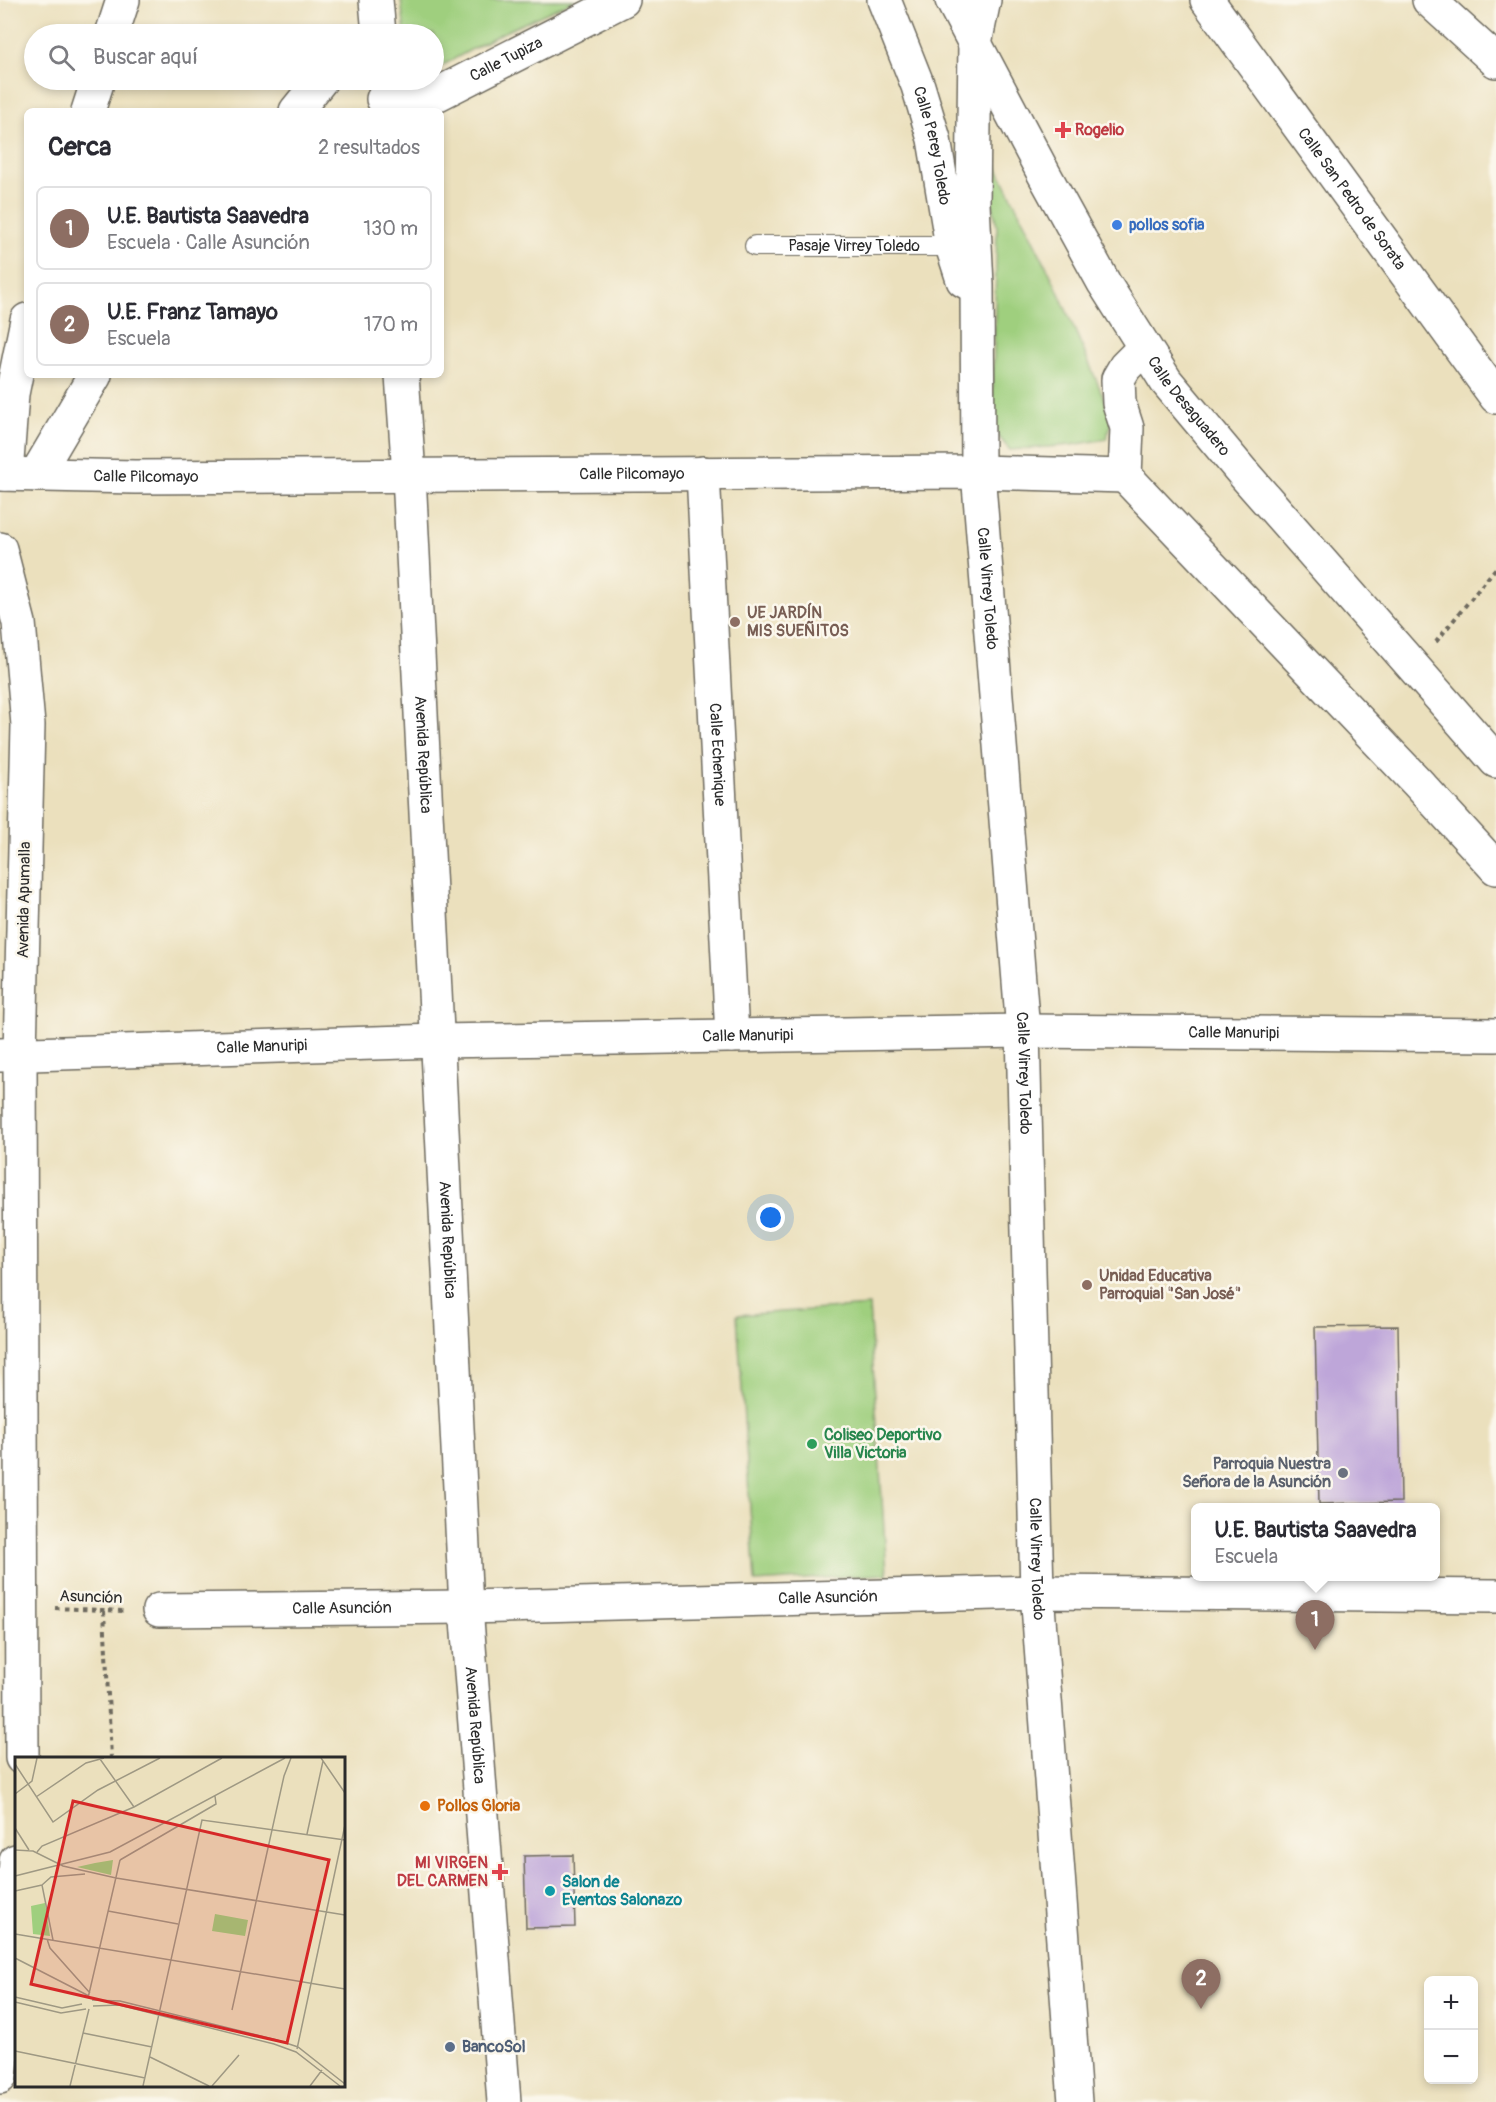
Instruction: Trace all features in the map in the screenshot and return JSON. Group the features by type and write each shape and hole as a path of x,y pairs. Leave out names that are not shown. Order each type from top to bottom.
{"street":[{"path":"115,24 123,0"},
{"path":"376,0 378,24"},
{"name":"Calle Tupiza","path":"382,96 416,99 438,94 623,0"},
{"name":"Calle Perey Toledo","path":"884,0 918,86 934,140 952,246 963,280 967,284 977,285"},
{"name":"Calle Desaguadero","path":"952,0 1060,204 1144,348 1166,381 1496,761"},
{"name":"Calle Virrey Toledo","path":"984,0 975,43 973,204 977,285 978,472 1023,1031 1038,1592 1075,2102"},
{"name":"Calle San Pedro de Sorata","path":"1207,0 1496,397"},
{"path":"1429,0 1496,61"},
{"path":"89,108 95,90"},
{"path":"298,108 313,90"},
{"path":"14,474 12,394 24,335"},
{"path":"1144,348 1125,367 1118,379 1119,403 1127,428 1125,476 1496,868"},
{"path":"14,474 93,378"},
{"name":"Avenida República","path":"402,378 466,1607 504,2102"},
{"name":"Calle Pilcomayo","path":"14,474 135,477 978,472 1125,476"},
{"name":"Calle Echenique","path":"703,473 732,1036"},
{"name":"Avenida Apumalla","path":"0,549 19,623 28,725 10,1054 22,1757"},
{"name":"Calle Manuripi","path":"10,1054 437,1041 1023,1031 1496,1035"},
{"name":"Calle Asunción","path":"159,1610 466,1607 1038,1592 1496,1596"},
{"path":"0,2077 7,2012 15,1878"}],"lane":[{"name":"Pasaje Virrey Toledo","path":"755,246 952,246"}],"path":[{"path":"1414,668 1496,568"},
{"name":"Asunción","path":"21,1606 104,1611 159,1610"},
{"path":"104,1611 111,1757"}],"green space":[{"path":"401,0 575,0 498,35 444,65 444,24 404,24"},
{"path":"988,149 1055,284 1113,419 1106,439 1072,445 1010,450 992,429 997,227 986,171"},
{"name":"Coliseo Deportivo Villa Victoria","path":"869,1306 887,1574 755,1582 737,1315"}],"building":[{"path":"1398,1326 1401,1502 1319,1503 1315,1327"},
{"name":"Salon de Eventos Salonazo","path":"573,1855 575,1927 526,1928 524,1856"}],"place":[{"name":"Rogelio","path":"1063,130"},
{"name":"pollos sofia","path":"1117,225"},
{"name":"UE JARDÍN MIS SUEÑITOS","path":"735,622"},
{"name":"Unidad Educativa Parroquial \"San José\"","path":"1087,1285"},
{"name":"Coliseo Deportivo Villa Victoria","path":"812,1444"},
{"name":"Parroquia Nuestra Señora de la Asunción","path":"1343,1473"},
{"name":"U.E. Bautista Saavedra","path":"1315,1650"},
{"name":"Pollos Gloria","path":"425,1806"},
{"name":"MI VIRGEN DEL CARMEN","path":"500,1872"},
{"name":"Salon de Eventos Salonazo","path":"550,1891"},
{"name":"U.E. Franz Tamayo","path":"1201,2009"},
{"name":"BancoSol","path":"450,2047"}]}
